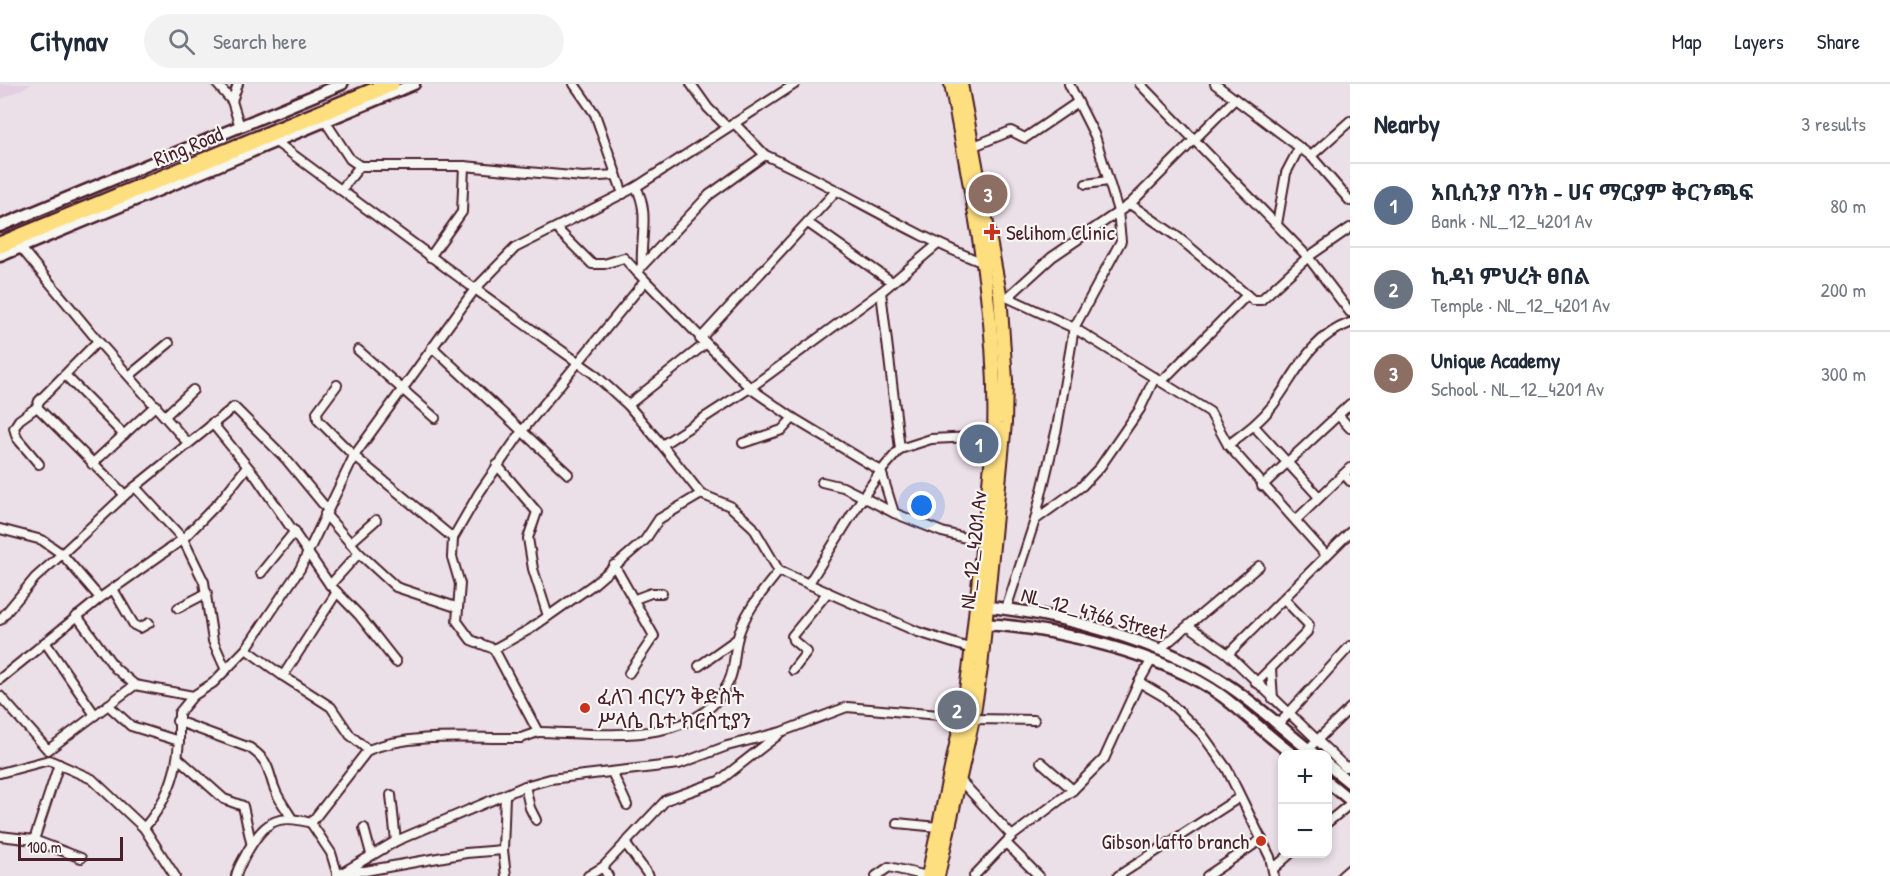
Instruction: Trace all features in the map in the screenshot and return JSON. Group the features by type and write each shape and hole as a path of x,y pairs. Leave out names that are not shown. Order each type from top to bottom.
{"highway":[{"name":"Ring Road","path":"0,236 367,84"},
{"name":"Ring Road","path":"0,245 391,84"}],"main road":[{"name":"NL_12_4201 Av","path":"938,876 960,780 980,624 981,542 994,435 995,368 984,263 951,84"},
{"name":"NL_12_4201 Av","path":"961,84 1004,295 1005,423 981,606"},
{"name":"NL_12_4201 Av","path":"927,876 968,718 972,649 980,624"}],"street":[{"path":"217,84 232,101 240,127"},
{"path":"232,101 238,84"},
{"path":"0,226 342,84"},
{"path":"0,256 414,84"},
{"path":"574,84 595,114 623,194"},
{"path":"691,84 708,108 765,155 938,244 984,263"},
{"path":"144,828 165,799 172,782 178,758 177,721 182,707 226,670 246,649 300,569 354,456 475,289 515,248 636,187 795,84"},
{"path":"1006,609 1035,520 1057,428 1074,328 1121,241 1118,211 1095,136 1069,84"},
{"path":"1140,84 1278,224 1308,257 1350,312"},
{"path":"1215,84 1311,156 1350,201"},
{"path":"1235,99 1130,204 1052,257 1004,295 1074,328 1210,412 1228,445 1262,486 1296,520 1326,555"},
{"path":"974,147 1011,131 1024,138 1078,102"},
{"path":"325,121 350,159 360,166 464,166 583,177 616,175"},
{"path":"1311,156 1350,121"},
{"path":"276,142 430,257 593,373 628,405 701,494 730,506 753,527 779,571 918,632 972,649"},
{"path":"1278,224 1286,173 1299,148"},
{"path":"640,269 701,203 735,174 765,155"},
{"path":"341,190 360,166"},
{"path":"430,257 462,212 464,166"},
{"path":"1086,184 1108,181"},
{"path":"636,187 644,205 640,269 645,281 750,388 793,418 881,471 894,513"},
{"path":"628,405 703,342 836,191"},
{"path":"1130,204 1179,238 1253,300 1261,300 1308,257 1350,228"},
{"path":"808,223 892,282"},
{"path":"556,228 592,264 604,264 624,258 640,269"},
{"path":"662,445 750,388 881,292 938,244"},
{"path":"21,248 99,342 188,442"},
{"path":"538,732 494,649 481,645 465,634 456,621 460,584 452,557 453,538 497,465 522,431 645,281"},
{"path":"881,292 900,449"},
{"path":"1035,520 1082,486 1100,467 1159,379 1247,295"},
{"path":"1228,445 1254,426 1272,406 1312,347 1337,327 1350,323"},
{"path":"39,464 17,438 14,428 19,420 37,407 39,401 99,342"},
{"path":"129,376 169,343"},
{"path":"432,347 568,474"},
{"path":"358,350 435,418"},
{"path":"65,375 124,435"},
{"path":"337,385 316,415 354,456 453,538"},
{"path":"165,416 193,390"},
{"path":"1262,486 1350,404"},
{"path":"92,464 156,405"},
{"path":"37,407 125,495"},
{"path":"0,620 3,611 35,578 125,495 188,442 235,407 285,458 350,543 396,587 456,607"},
{"path":"1338,415 1350,428"},
{"path":"743,443 782,430 793,418"},
{"path":"212,423 295,531 330,585 359,615 396,662"},
{"path":"1254,426 1318,497"},
{"path":"809,583 863,497 900,449 941,437 994,435"},
{"path":"497,465 537,512 528,538 533,569 548,616"},
{"path":"0,678 100,598 183,538 220,501 248,467"},
{"path":"1296,520 1347,471 1350,481"},
{"path":"822,482 843,486 894,513 942,532 981,542"},
{"path":"135,487 183,538 207,593 213,641 226,670"},
{"path":"494,649 594,584 645,540 659,519 701,494"},
{"path":"350,543 376,520"},
{"path":"0,529 42,540 62,554 100,598"},
{"path":"261,573 295,531"},
{"path":"1228,654 1350,532"},
{"path":"330,585 359,553"},
{"path":"614,565 654,636 629,673"},
{"path":"1160,649 1259,566"},
{"path":"311,823 368,750 385,744 407,740 521,738 538,732 630,734 676,728 708,709 724,690 732,674 737,639 753,606 779,571"},
{"path":"113,589 134,625 140,628 149,623"},
{"path":"283,676 337,592"},
{"path":"793,670 807,652 793,640 792,636 828,592"},
{"path":"178,608 207,593"},
{"path":"635,599 651,593 662,593"},
{"path":"1256,683 1307,632 1309,625 1284,598"},
{"name":"NL_12_4766 Street","path":"981,606 1006,609 1129,638 1160,649 1194,664 1229,686 1309,750"},
{"path":"77,616 115,668 135,685 193,696"},
{"name":"NL_12_4766 Street","path":"980,624 1040,630 1151,661 1221,696 1287,750"},
{"name":"NL_12_4766 Street","path":"1189,626 1228,654 1316,740 1349,767"},
{"path":"699,666 737,639"},
{"path":"45,642 95,715"},
{"path":"1279,724 1350,646"},
{"path":"246,649 331,707 350,735 368,750"},
{"path":"974,876 1012,836 1073,789 1104,759 1151,661"},
{"path":"1271,669 1273,699"},
{"path":"1139,682 1163,696 1202,734 1227,769 1262,839 1273,872 1286,858"},
{"path":"48,750 135,685"},
{"path":"0,696 48,750 49,760"},
{"path":"108,705 131,726 179,741"},
{"path":"236,876 251,842 266,826 291,817 311,823 331,853 338,876 396,840 525,786 550,779 679,764 727,746 781,732 847,707 859,706 968,718 1034,720"},
{"path":"1312,750 1316,740 1350,708"},
{"path":"177,721 250,748 259,754 269,767 275,790 291,817"},
{"path":"588,876 603,867 666,801 719,781 781,732"},
{"path":"178,758 224,799 243,806 251,842"},
{"path":"0,773 49,760 92,779 144,828 175,876"},
{"path":"1041,762 1073,789"},
{"path":"34,840 59,764"},
{"path":"1332,768 1350,783"},
{"path":"612,772 627,805"},
{"path":"960,780 1012,836"},
{"path":"525,786 530,808 536,820"},
{"path":"1332,786 1350,802 1332,818"},
{"path":"391,795 396,840"},
{"path":"505,795 503,850 506,876"},
{"path":"1118,876 1240,797"},
{"path":"897,823 938,827"},
{"path":"364,828 371,854"},
{"path":"0,836 34,840 81,858"},
{"path":"1206,876 1262,839"},
{"path":"625,843 649,876"},
{"path":"1006,843 1039,876"},
{"path":"347,871 365,871 466,853 503,850"},
{"path":"603,867 608,876"},
{"path":"876,876 889,867 927,876"},
{"path":"1342,876 1350,869"}],"shaded area":[{"path":"0,84 32,84 0,100"}],"place":[{"name":"Unique Academy","path":"988,194"},
{"name":"Selihom Clinic","path":"992,232"},
{"name":"አቢሲንያ ባንክ - ሀና ማርያም ቅርንጫፍ","path":"979,444"},
{"name":"ፈለገ ብርሃን ቅድስት ሥላሴ ቤተ ክርስቲያን","path":"585,708"},
{"name":"ኪዳነ ምህረት ፀበል","path":"957,710"},
{"name":"Gibson lafto branch","path":"1261,841"}]}
